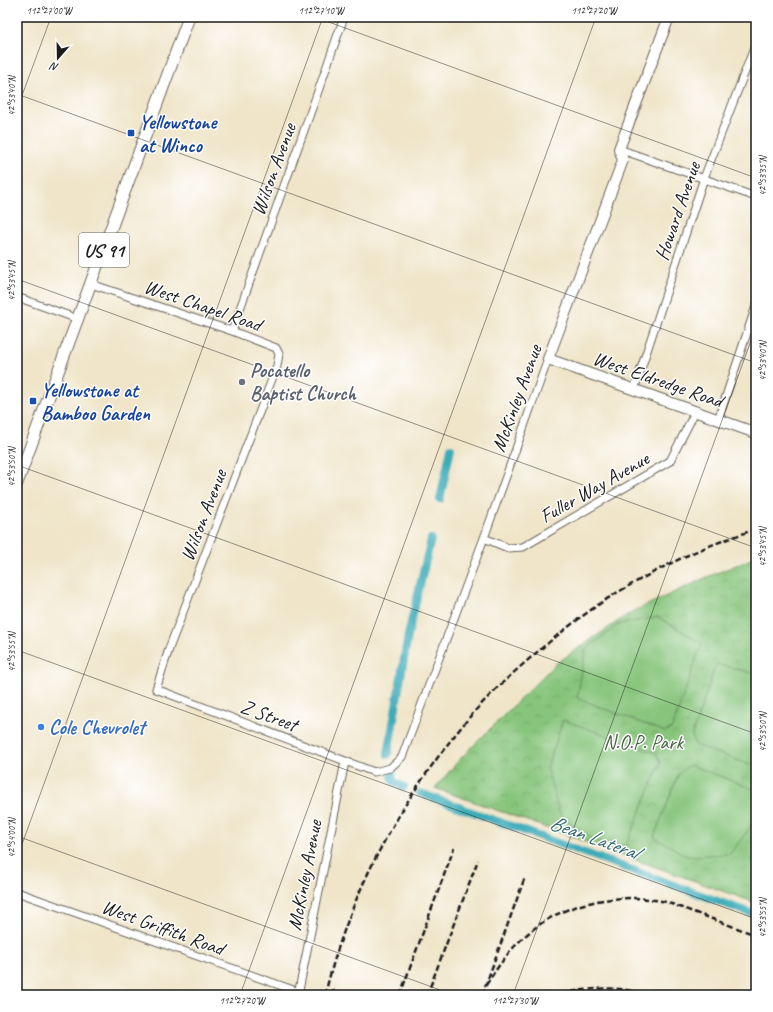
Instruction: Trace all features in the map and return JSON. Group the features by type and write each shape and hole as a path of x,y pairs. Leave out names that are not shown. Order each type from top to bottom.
{"main road":[{"name":"US 91","path":"17,483 189,17"}],"street":[{"name":"Wilson Avenue","path":"232,331 322,83 344,17"},
{"name":"McKinley Avenue","path":"370,771 374,772 390,768 402,757 484,538 548,359 623,160 619,149 670,17"},
{"name":"Howard Avenue","path":"634,390 704,178 756,43"},
{"path":"619,149 756,197"},
{"name":"West Chapel Road","path":"91,284 232,331 276,348 279,354"},
{"path":"17,297 78,319"},
{"path":"718,420 756,306"},
{"name":"Wilson Avenue","path":"156,689 170,646 276,366 279,354"},
{"name":"West Eldredge Road","path":"548,359 756,433"},
{"name":"Fuller Way Avenue","path":"484,538 508,548 523,547 670,461 695,412"},
{"name":"Z Street","path":"156,689 319,750 370,771"},
{"name":"McKinley Avenue","path":"298,994 345,762"},
{"name":"West Griffith Road","path":"17,892 298,994"}],"green space":[{"name":"N.O.P. Park","path":"756,557 756,903 435,788 461,758 554,665 630,613 707,577"},
{"path":"658,617 702,643 672,728 665,732 577,698 586,649 619,624"},
{"path":"716,664 756,674 756,767 695,745 692,735"},
{"path":"563,720 656,753 661,762 626,846 595,841 560,815 547,769"},
{"path":"690,765 756,790 752,825 730,854 687,856 654,837 679,773"}],"waterway":[{"name":"Bean Lateral","path":"440,499 451,448"},
{"name":"Bean Lateral","path":"388,754 408,635 431,539"},
{"name":"Bean Lateral","path":"392,774 393,781 404,787"},
{"name":"Bean Lateral","path":"420,793 756,915"}],"railway":[{"path":"325,995 335,957 348,920 380,849 421,782 476,709 542,648 610,597 688,555 713,544 756,529"},
{"path":"400,995 454,848"},
{"path":"427,995 478,860"},
{"path":"482,995 525,877"},
{"path":"486,985 512,949 531,931 561,912 595,902 631,898 666,902 756,935"},
{"path":"332,995 334,987"},
{"path":"554,995 589,989 624,990 647,995"}],"place":[{"name":"Yellowstone at Winco","path":"131,133"},
{"name":"Pocatello Baptist Church","path":"242,382"},
{"name":"Yellowstone at Bamboo Garden","path":"33,401"},
{"name":"Cole Chevrolet","path":"41,727"}]}
